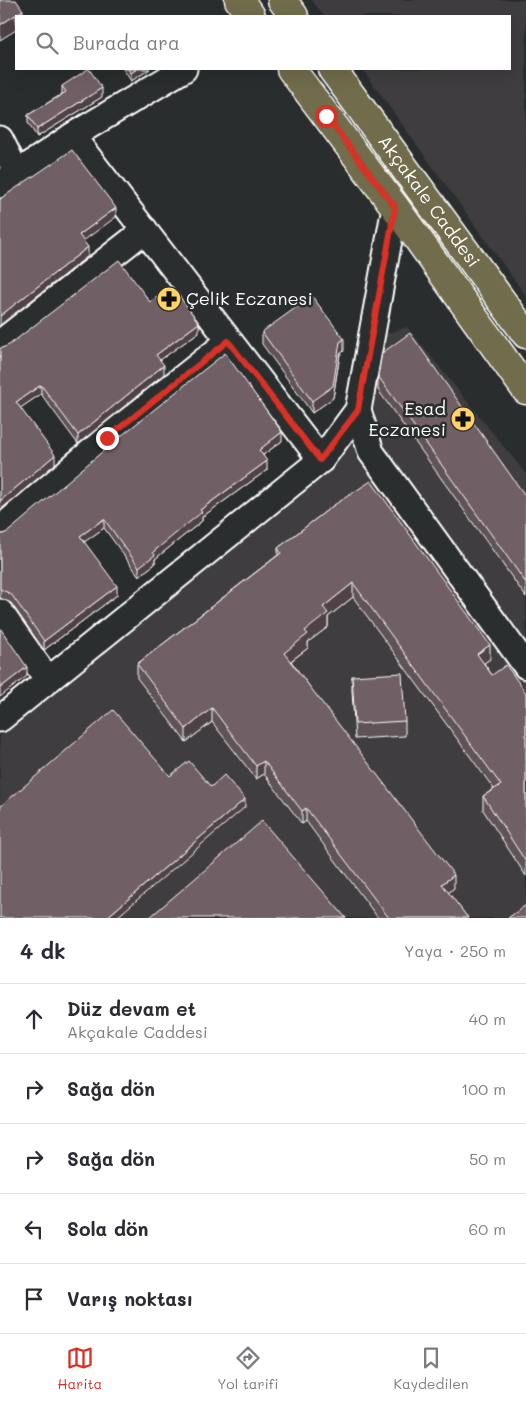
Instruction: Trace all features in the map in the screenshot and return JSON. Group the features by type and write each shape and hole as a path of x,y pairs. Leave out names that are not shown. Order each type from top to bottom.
{"main road":[{"path":"239,0 250,15"},
{"path":"282,0 293,15"},
{"name":"Akçakale Caddesi","path":"292,70 395,207 526,390"},
{"name":"Akçakale Caddesi","path":"333,70 526,334"}],"street":[{"path":"0,139 8,179 72,136 182,70"},
{"path":"72,136 320,460"},
{"path":"0,719 320,460 358,410 395,207"},
{"path":"0,343 145,230"},
{"path":"0,529 107,438 228,341"},
{"path":"358,410 371,452 524,657"},
{"path":"0,612 48,680"}],"shaded area":[{"path":"312,0 526,0 526,296 363,70 511,70 511,15 323,15"},
{"path":"407,327 526,474 526,918 0,918 0,736 344,452 372,383 385,334"}],"building":[{"path":"0,0 16,0 23,10 0,25"},
{"path":"86,70 90,70 102,88 37,129 28,115 66,92 62,86"},
{"path":"72,150 116,208 79,235 88,247 0,316 0,199"},
{"path":"119,260 150,302 172,286 199,323 156,355 164,365 78,435 41,385 16,402 55,455 0,501 0,348 9,345"},
{"path":"312,296 344,339 340,342 333,386 312,401 262,332"},
{"path":"410,333 526,497 526,583 378,376 382,353"},
{"path":"225,353 282,432 259,450 267,461 200,510 202,512 153,552 155,555 139,567 104,519 80,536 117,586 44,641 11,594 0,589 0,534 9,531 116,440"},
{"path":"371,481 490,645 477,654 492,675 506,665 526,693 526,862 483,796 501,785 353,583 323,607 328,613 305,631 308,634 284,653 454,875 442,884 468,918 389,918 306,808 302,811 264,761 256,766 212,708 186,729 137,664 281,553 278,548 334,505"},
{"path":"0,628 27,667 0,688"},
{"path":"402,673 405,721 355,724 352,676"},
{"path":"113,710 170,776 189,761 211,787 224,775 245,799 106,918 0,918 0,807"},
{"path":"262,821 346,918 149,918"},
{"path":"526,905 526,918 508,918"}],"place":[{"name":"Çelik Eczanesi","path":"169,299"},
{"name":"Esad Eczanesi","path":"463,419"}],"route":[{"path":"107,438 228,341 320,460 358,410 395,207 326,116"}]}
